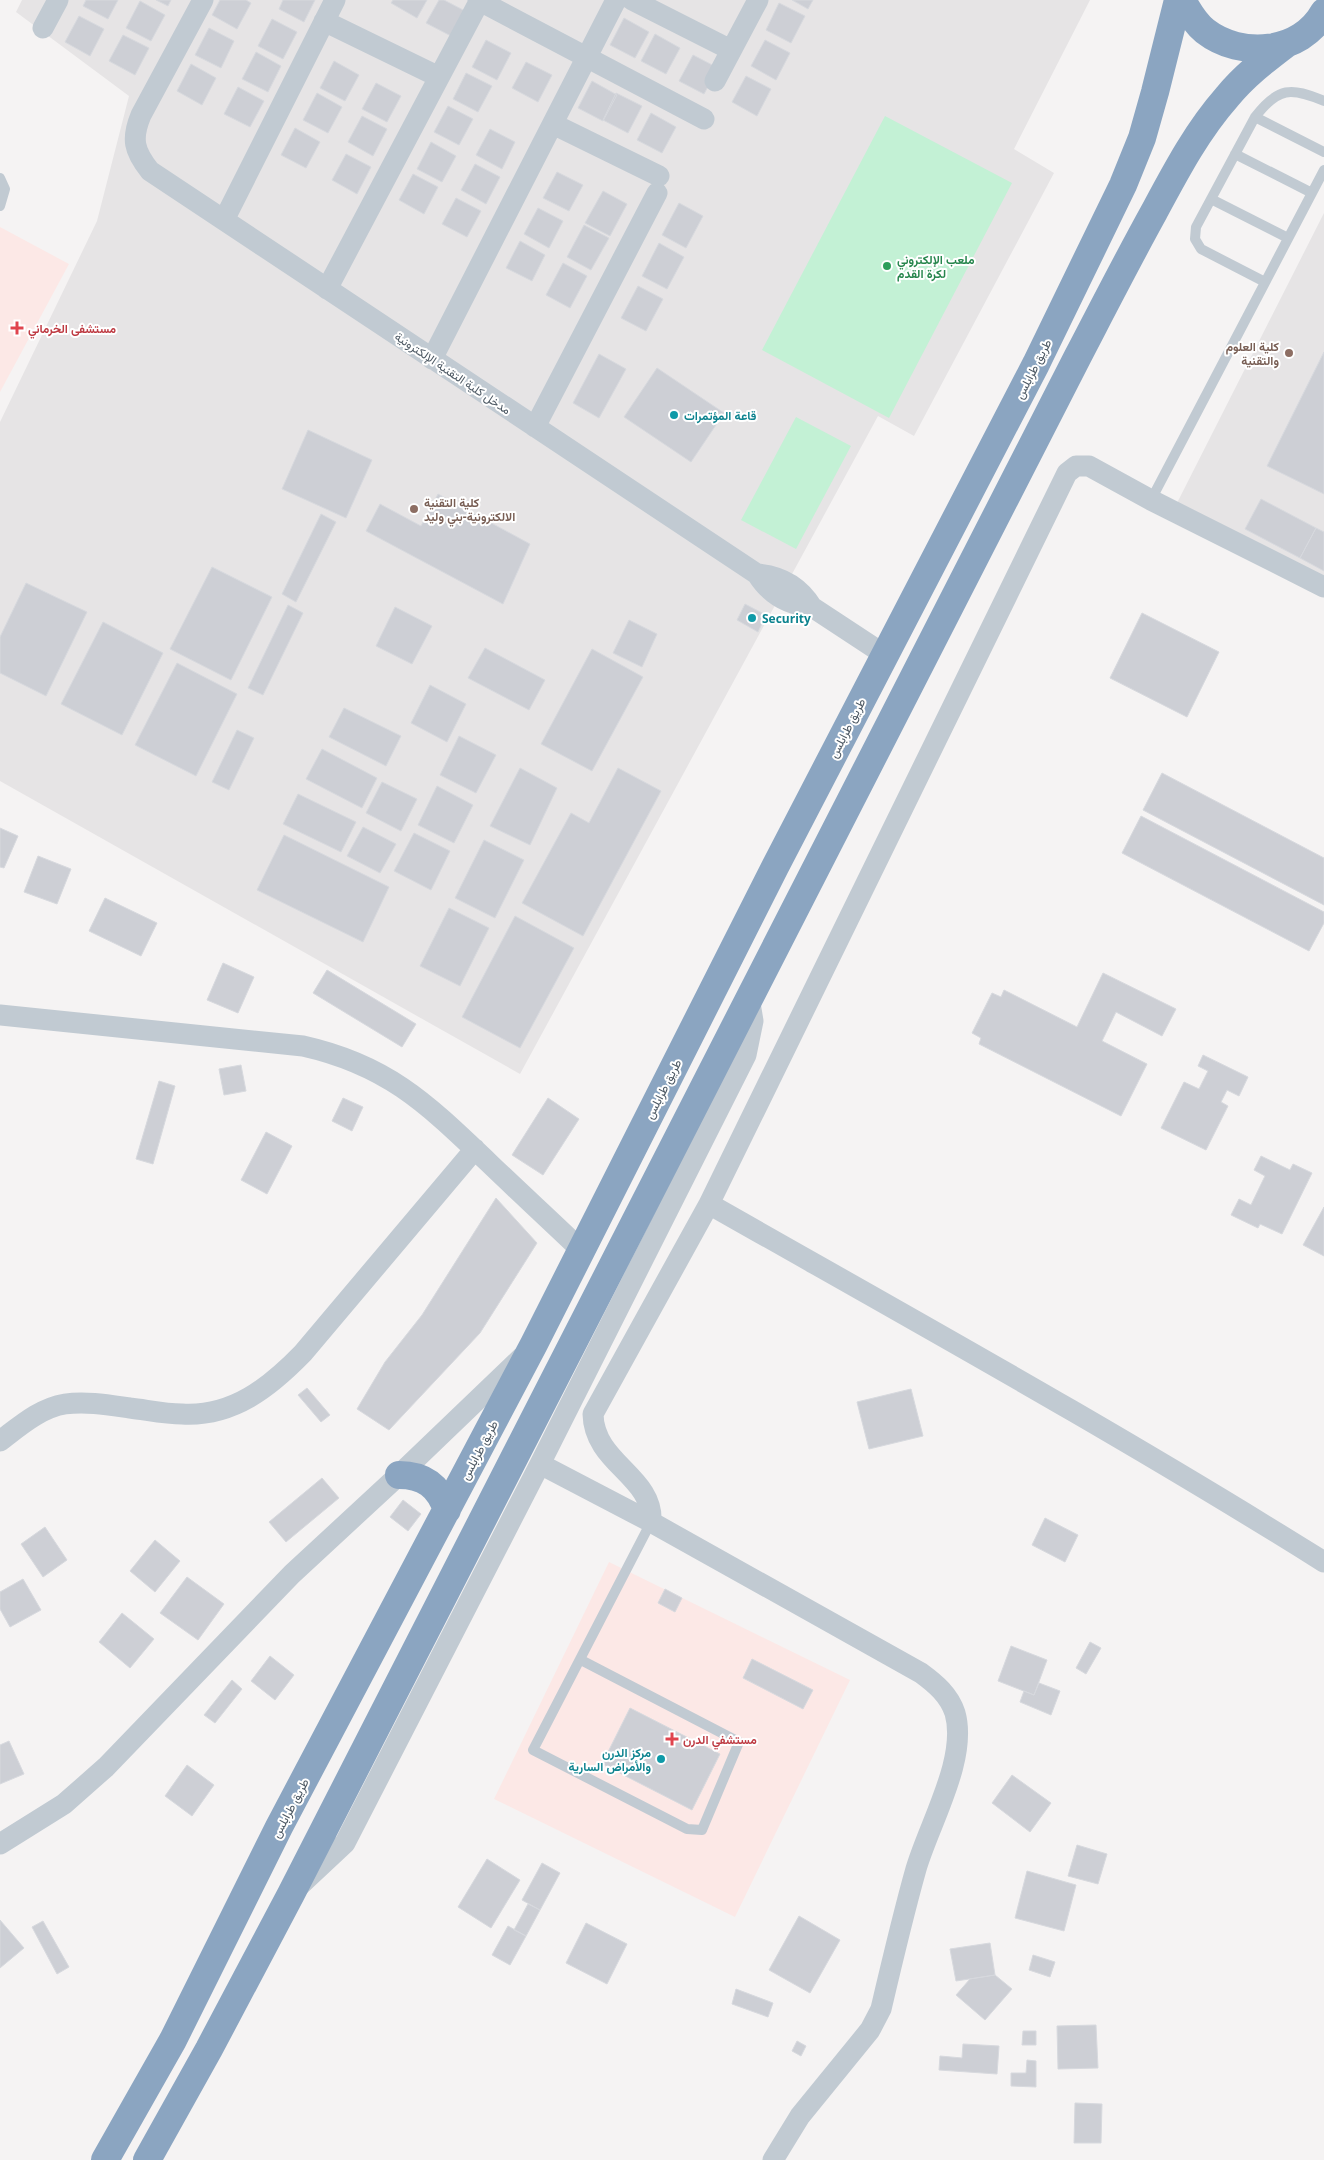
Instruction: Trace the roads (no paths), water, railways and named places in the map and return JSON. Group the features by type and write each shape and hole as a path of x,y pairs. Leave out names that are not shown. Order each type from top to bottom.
{"highway":[{"name":"طريق طرابلس","path":"105,2160 173,2040 279,1827 448,1510 582,1251 779,859 1036,364 1123,185 1142,138 1178,0"},
{"path":"1182,0 1189,14 1204,30 1222,42 1243,48 1258,49 1286,44"},
{"path":"147,2160 209,2049 291,1894 1078,356 1187,152 1204,126 1228,96 1256,68 1286,44 1306,33 1324,12"},
{"path":"399,1475 421,1478 430,1483 438,1490 448,1510"}],"street":[{"path":"43,28 58,0"},
{"name":"مدخل كلية التقنية الإلكترونية","path":"203,0 140,115 136,128 135,142 140,158 150,171 757,574 768,575 788,582 806,598 812,607 885,655"},
{"path":"224,220 335,0"},
{"path":"328,289 479,0 704,119"},
{"path":"432,359 616,0"},
{"path":"632,0 731,50"},
{"path":"715,81 758,0"},
{"path":"324,21 439,77"},
{"path":"536,427 658,185 553,124"},
{"path":"651,1522 651,1507 644,1492 600,1443 594,1426 593,1414 709,1204 1067,474 1076,466 1089,466 1151,500 1324,587"},
{"path":"291,1894 345,1843 540,1464 746,1055 753,1022 750,997"},
{"path":"0,1016 274,1042 328,1052 378,1072 407,1089 434,1110 582,1251"},
{"path":"0,1441 31,1418 49,1409 66,1404 110,1406 183,1415 210,1413 238,1405 256,1394 280,1377 303,1353 475,1149"},
{"path":"709,1204 1033,1388 1233,1505 1324,1562"},
{"path":"0,1844 64,1804 106,1767 292,1574 399,1475 534,1344"},
{"path":"540,1464 651,1522 921,1673 942,1688 955,1713 957,1740 953,1767 917,1867 881,2009 870,2030 800,2116 773,2160"}],"lane":[{"path":"1265,282 1202,249 1195,239 1196,227 1255,117 1266,101 1278,94 1290,91 1303,92 1324,101"},
{"path":"1255,117 1324,152"},
{"path":"1235,154 1312,193"},
{"path":"1151,500 1324,170"},
{"path":"0,178 5,189 0,206"},
{"path":"1211,199 1288,238"},
{"path":"581,1660 739,1742 702,1830 687,1829 533,1750 651,1522"}],"place":[{"name":"ملعب الإلكتروني لكرة القدم","path":"887,266"},
{"name":"مستشفى الخرماني","path":"17,328"},
{"name":"كلية العلوم والتقنية","path":"1289,353"},
{"name":"قاعة المؤتمرات","path":"674,415"},
{"name":"كلية التقنية الالكترونية-بني وليد","path":"414,509"},
{"name":"Security","path":"752,618"},
{"name":"مستشفي الدرن","path":"672,1739"},
{"name":"مركز الدرن والأمراض السارية","path":"661,1759"}]}
